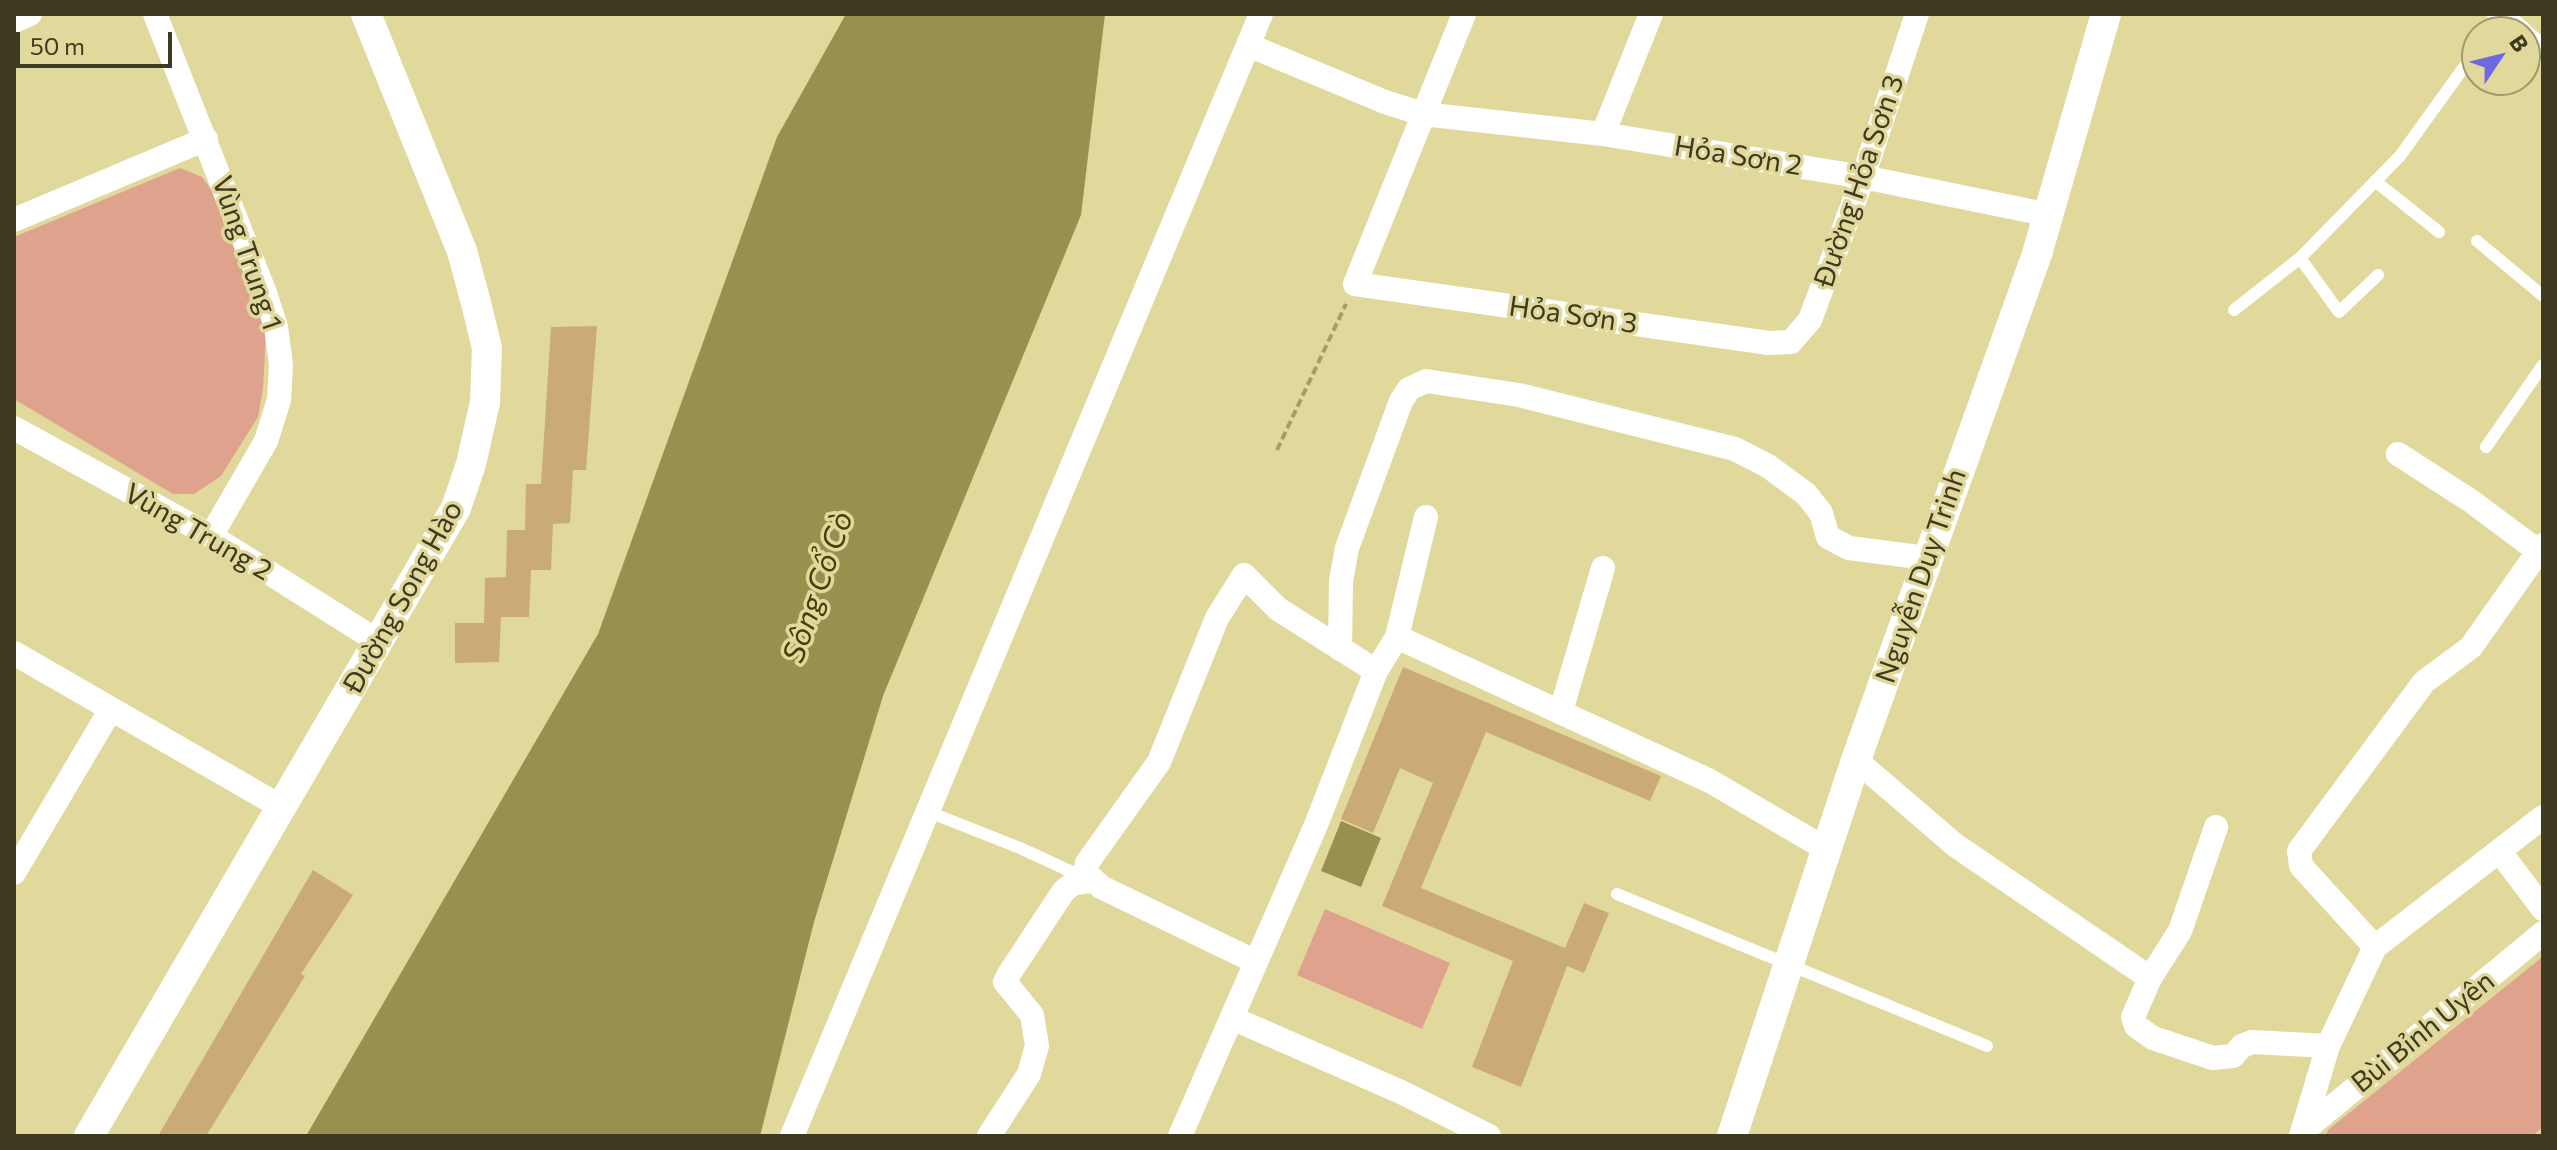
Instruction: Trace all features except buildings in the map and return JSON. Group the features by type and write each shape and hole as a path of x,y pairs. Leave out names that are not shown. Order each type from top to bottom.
{"street":[{"path":"14,21 30,14"},
{"name":"Vùng Trung 1","path":"155,14 265,293 276,327 281,365 279,400 266,441 211,536"},
{"name":"Đường Song Hào","path":"89,1136 456,508 471,464 485,402 487,348 462,251 366,14"},
{"path":"792,1136 1261,14"},
{"path":"1355,284 1464,14"},
{"path":"1603,134 1651,14"},
{"name":"Đường Hỏa Sơn 3","path":"1791,342 1810,320 1863,177 1917,14"},
{"name":"Nguyễn Duy Trinh","path":"1732,1136 1856,760 2050,215 2106,14"},
{"name":"Hỏa Sơn 2","path":"1248,45 1385,102 1423,114 1603,134 1863,177 2050,215"},
{"path":"14,220 206,139"},
{"name":"Hỏa Sơn 3","path":"1355,284 1769,343 1791,342"},
{"path":"1340,649 1341,581 1347,548 1401,401 1409,389 1426,381 1519,395 1735,449 1768,466 1806,494 1821,513 1828,537 1849,548 1927,558"},
{"name":"Vùng Trung 2","path":"14,428 211,536 379,642"},
{"path":"2375,947 2301,866 2299,851 2424,682 2471,647 2540,548 2398,454"},
{"path":"1180,1136 1316,825 1376,671 1397,637 1426,517"},
{"path":"1561,711 1603,568"},
{"path":"1256,962 1091,881 1085,872 1087,863 1159,762 1217,618 1244,575 1278,609 1376,671"},
{"path":"1397,637 1710,781 1826,849"},
{"path":"14,653 283,808"},
{"path":"14,873 111,709"},
{"path":"1856,760 1955,845 2150,978"},
{"path":"2302,1134 2328,1046 2375,947 2543,817"},
{"path":"2216,827 2180,931 2150,978 2133,1017 2136,1026 2153,1038 2213,1058 2233,1056 2252,1042 2328,1046"},
{"path":"2500,852 2543,909"},
{"path":"989,1136 1029,1074 1037,1046 1032,1015 1005,982 1063,892 1072,884 1091,881"},
{"name":"Bùi Bỉnh Uyên","path":"2302,1134 2543,933"},
{"path":"1232,1018 1401,1092 1489,1136"}],"lane":[{"path":"2234,310 2300,258 2400,156 2461,71"},
{"path":"2375,181 2439,232"},
{"path":"2477,241 2543,296"},
{"path":"2300,258 2339,312 2378,275"},
{"path":"2486,447 2543,365"},
{"path":"929,812 1020,848 1091,881"},
{"path":"1617,894 1987,1046"}],"path":[{"path":"1277,450 1355,284"}],"shaded area":[{"path":"180,168 202,177 212,191 266,332 258,417 221,476 194,494 173,494 14,399 14,237"},
{"path":"1325,909 1450,963 1422,1029 1297,975"},
{"path":"2541,958 2543,1127 2532,1136 2326,1136 2328,1130"}],"water":[{"name":"Sông Cổ Cò","path":"846,14 1105,14 1081,215 883,696 814,922 760,1136 306,1136 598,634 777,137"},
{"path":"1341,821 1381,838 1361,887 1321,871"}]}
